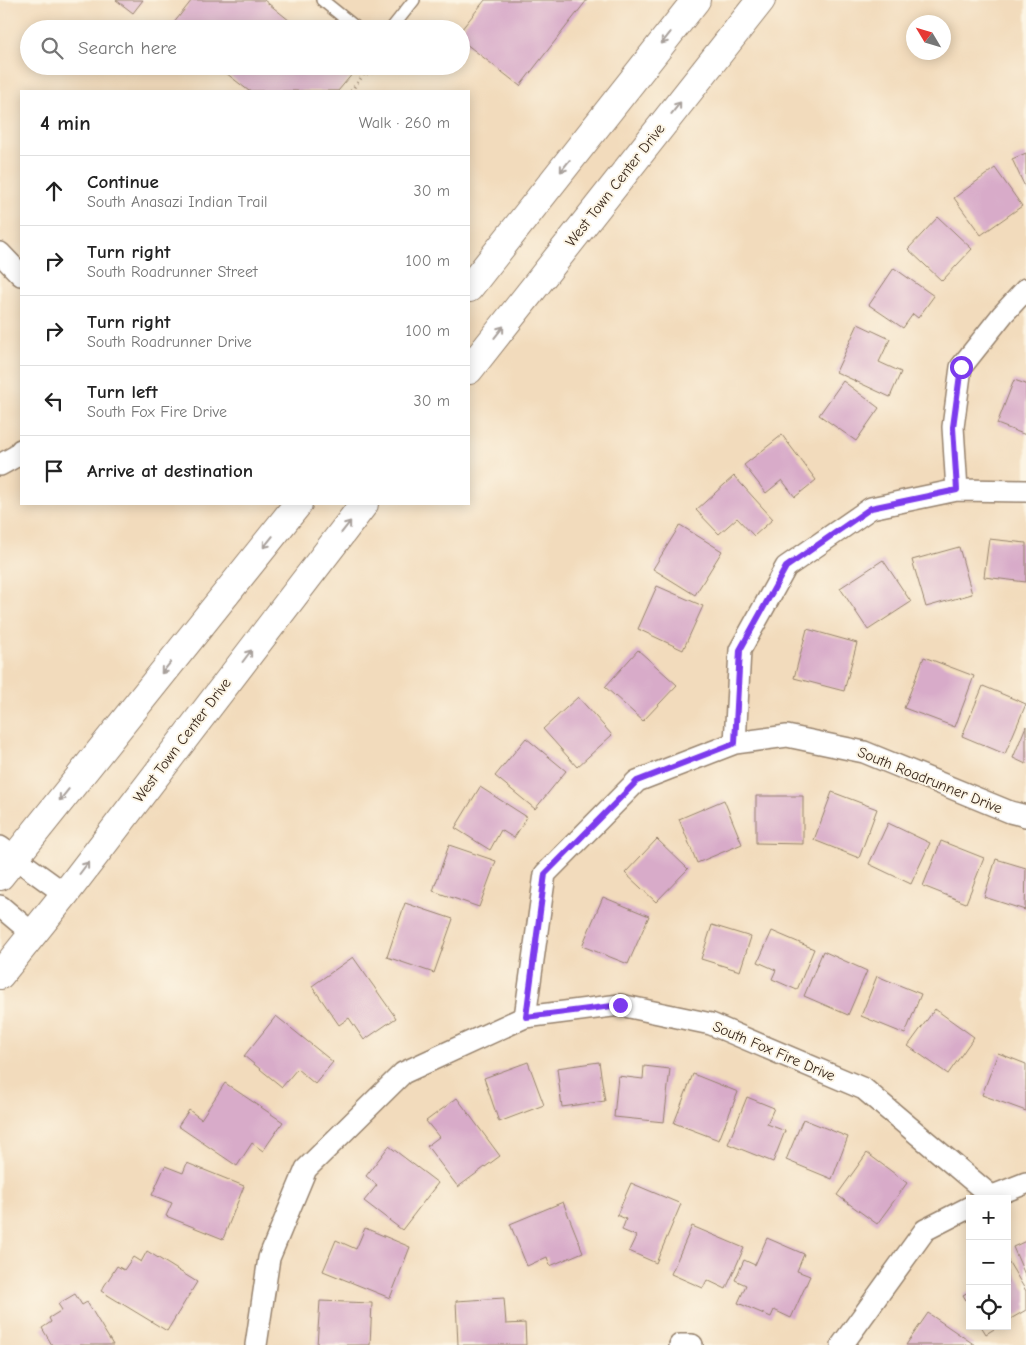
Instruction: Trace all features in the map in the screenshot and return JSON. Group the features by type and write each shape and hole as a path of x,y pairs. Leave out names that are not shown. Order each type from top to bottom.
{"street":[{"path":"470,287 696,0"},
{"name":"West Town Center Drive","path":"470,369 762,0"},
{"path":"0,252 20,274"},
{"path":"957,490 953,427 961,367 1002,314 1026,288"},
{"path":"0,465 18,455 20,452"},
{"path":"735,743 740,650 786,567 871,508 957,490 1026,491"},
{"path":"65,894 5,860 297,505"},
{"name":"West Town Center Drive","path":"0,975 65,894 363,505"},
{"name":"South Roadrunner Drive","path":"526,1017 545,874 637,781 735,743 787,736 864,752 1010,812 1026,816"},
{"path":"0,906 33,934"},
{"name":"South Fox Fire Drive","path":"256,1345 269,1258 306,1169 403,1073 526,1017 620,1005 711,1024 864,1090 986,1195"},
{"path":"993,1195 1026,1183"},
{"path":"842,1345 925,1230 966,1209"},
{"path":"680,1345 692,1345"}],"lane":[{"path":"322,0 347,20"},
{"path":"398,20 414,0"}],"path":[{"path":"352,90 363,75"}],"building":[{"path":"116,0 143,0 133,13"},
{"path":"192,0 264,0 289,20 176,20"},
{"path":"485,0 587,0 520,86 470,47 469,20"},
{"path":"229,75 351,75 339,90 248,90"},
{"path":"1026,153 1026,189 1012,159"},
{"path":"995,168 1022,206 981,235 954,198"},
{"path":"938,217 972,249 942,281 908,249"},
{"path":"894,268 934,296 918,318 913,314 903,328 869,305"},
{"path":"858,324 890,339 879,362 901,372 890,397 836,372"},
{"path":"1014,380 1026,384 1026,435 997,424"},
{"path":"843,381 879,408 856,441 819,415"},
{"path":"782,435 816,480 795,497 782,480 766,493 744,465"},
{"path":"734,476 773,519 754,536 737,518 719,534 696,510"},
{"path":"680,525 722,551 695,595 653,569"},
{"path":"989,539 1026,543 1026,582 984,577"},
{"path":"959,547 972,594 926,607 912,560"},
{"path":"883,560 911,602 868,630 840,588"},
{"path":"657,586 703,606 683,650 638,629"},
{"path":"807,629 857,643 844,691 794,678"},
{"path":"638,650 677,685 643,721 605,687"},
{"path":"924,657 974,676 955,727 904,708"},
{"path":"983,686 1026,704 1005,754 962,736"},
{"path":"578,697 612,735 577,767 543,729"},
{"path":"1026,726 1026,764 1013,758"},
{"path":"526,738 566,771 535,809 495,776"},
{"path":"480,787 527,817 514,838 501,830 490,850 455,828"},
{"path":"832,792 877,809 859,858 814,840"},
{"path":"756,796 803,796 803,844 756,843"},
{"path":"724,800 742,844 697,863 679,819"},
{"path":"888,823 930,843 911,884 869,864"},
{"path":"657,839 688,869 656,902 625,873"},
{"path":"941,841 984,858 966,903 923,886"},
{"path":"449,845 496,861 479,907 433,891"},
{"path":"996,859 1026,868 1025,910 984,897"},
{"path":"603,897 649,916 628,964 582,946"},
{"path":"405,903 453,919 434,973 387,957"},
{"path":"712,925 751,937 740,971 701,959"},
{"path":"772,931 814,949 797,990 772,979 776,970 758,962"},
{"path":"823,951 867,971 848,1015 804,996"},
{"path":"353,957 396,1018 364,1040 349,1018 339,1025 312,986"},
{"path":"877,976 921,994 905,1034 861,1016"},
{"path":"935,1009 974,1037 948,1074 908,1046"},
{"path":"276,1016 333,1062 315,1084 297,1069 282,1087 244,1056"},
{"path":"998,1053 1026,1064 1026,1111 982,1095"},
{"path":"528,1062 544,1105 499,1122 484,1078"},
{"path":"599,1062 605,1101 562,1107 557,1068"},
{"path":"644,1066 670,1069 664,1122 614,1117 618,1076 643,1079"},
{"path":"693,1074 738,1092 719,1140 674,1123"},
{"path":"225,1083 283,1122 263,1151 252,1143 237,1166 178,1126 189,1110 201,1119"},
{"path":"747,1097 774,1108 767,1124 785,1131 773,1162 728,1144"},
{"path":"457,1098 500,1156 458,1187 427,1146 439,1137 426,1121"},
{"path":"803,1119 848,1137 832,1179 786,1160"},
{"path":"389,1146 438,1183 402,1230 364,1201 377,1185 366,1176"},
{"path":"867,1153 907,1183 877,1224 837,1195"},
{"path":"187,1163 244,1186 223,1239 166,1216 172,1203 152,1195 165,1166 183,1173"},
{"path":"631,1183 681,1204 656,1263 629,1251 636,1236 622,1230 626,1219 617,1215"},
{"path":"563,1202 583,1252 550,1266 547,1257 527,1266 510,1224"},
{"path":"692,1226 744,1248 726,1289 707,1280 703,1288 671,1274"},
{"path":"365,1228 410,1247 390,1298 323,1271 336,1240 356,1249"},
{"path":"767,1238 804,1254 797,1271 810,1276 791,1318 774,1310 771,1317 738,1303 746,1285 735,1280 744,1260 755,1265"},
{"path":"1026,1241 1026,1277 1013,1247"},
{"path":"147,1251 197,1282 167,1331 101,1291 117,1266 124,1270 133,1257 141,1262"},
{"path":"1011,1266 1026,1291 1026,1310 1011,1319"},
{"path":"75,1294 82,1305 87,1302 113,1345 52,1345 42,1328 51,1322 49,1318 62,1310 58,1304"},
{"path":"504,1298 506,1324 525,1323 526,1345 458,1345 456,1301"},
{"path":"320,1301 372,1303 370,1345 317,1345"},
{"path":"928,1313 975,1345 906,1345"},
{"path":"984,1330 992,1330 986,1334"}],"route":[{"path":"620,1005 526,1017 545,874 637,781 735,743 740,650 786,567 871,508 957,490 953,427 961,367"}]}
